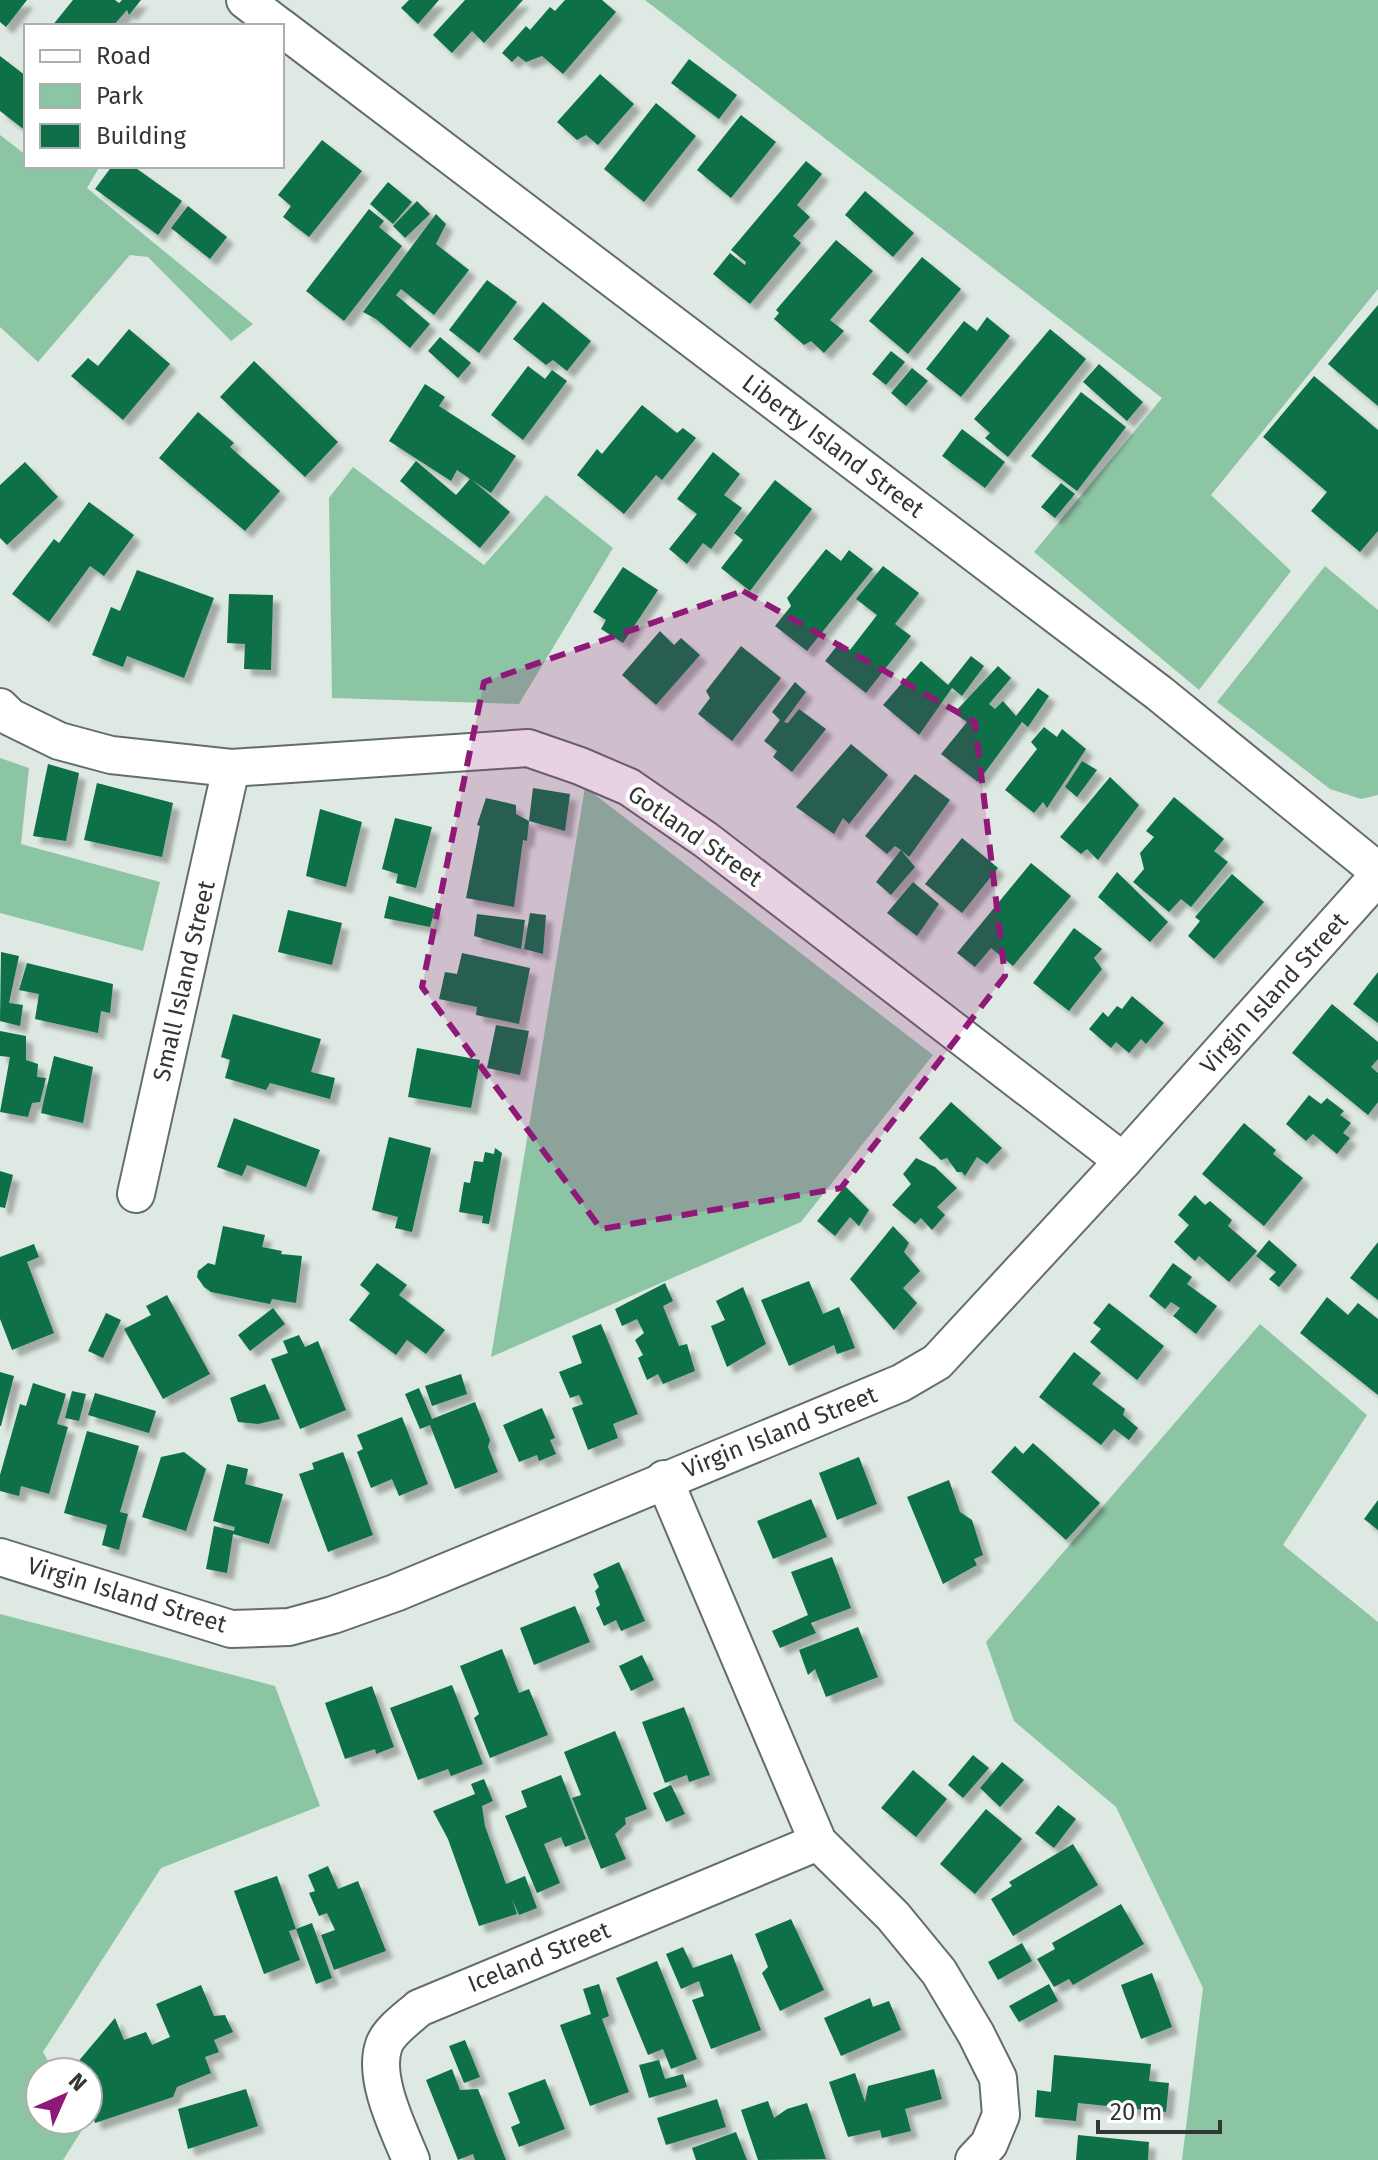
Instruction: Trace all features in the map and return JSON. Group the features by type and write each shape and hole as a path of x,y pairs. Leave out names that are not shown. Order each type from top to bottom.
{"street":[{"name":"Liberty Island Street","path":"245,0 276,24"},
{"name":"Liberty Island Street","path":"284,30 1159,693 1378,873"},
{"name":"Gotland Street","path":"0,707 10,717 59,741 111,755 231,768 528,748 629,787 706,840 1123,1161"},
{"name":"Small Island Street","path":"136,1194 231,768"},
{"name":"Virgin Island Street","path":"0,1557 231,1629 289,1627 395,1593 901,1383 937,1362 1123,1161 1378,873"},
{"path":"664,1479 818,1842 893,1916 939,1972 998,2078 1001,2115 989,2144 974,2160"},
{"name":"Iceland Street","path":"411,2160 386,2097 382,2066 384,2044 402,2022 419,2008 818,1842"}],"highlighted area":[{"path":"743,591 975,722 1005,976 841,1188 601,1229 422,987 484,682"}],"green space":[{"path":"645,0 1378,0 1378,289 1211,495 1291,571 1199,690 1034,552 1162,398"},
{"path":"0,135 24,153 24,168 99,168 87,188 253,324 231,341 148,257 130,255 38,362 0,327"},
{"path":"353,467 484,565 546,495 613,548 519,704 332,698 329,498"},
{"path":"1325,566 1378,610 1378,795 1361,799 1330,789 1217,702"},
{"path":"0,758 29,768 21,844 160,882 143,951 0,913"},
{"path":"585,787 933,1055 801,1222 491,1357"},
{"path":"1260,1324 1367,1415 1283,1545 1378,1622 1378,2160 1182,2160 1203,1988 1116,1807 1014,1721 986,1642"},
{"path":"0,1614 275,1686 320,1806 161,1868 43,2052 45,2056 24,2056 24,2136 78,2136 63,2160 0,2160"}],"building":[{"path":"0,0 27,0 6,27 0,22"},
{"path":"73,0 115,0 119,3 122,0 141,0 129,15 127,10 115,24 54,24"},
{"path":"409,0 439,0 418,24 401,8"},
{"path":"465,0 523,0 484,43 472,31 452,53 433,35"},
{"path":"565,0 602,0 616,12 563,74 542,56 526,62 518,56 512,62 502,53 526,26 530,30 550,7 555,11"},
{"path":"0,56 24,74 24,129 0,111"},
{"path":"689,59 737,95 719,119 671,83"},
{"path":"600,74 634,104 598,145 586,135 577,140 557,122"},
{"path":"656,103 696,136 644,202 604,169"},
{"path":"741,115 776,142 731,198 697,170"},
{"path":"322,140 362,171 309,237 283,217 291,206 278,195"},
{"path":"806,161 822,174 797,205 810,217 793,236 801,243 750,304 713,274 730,253 745,265 746,262 731,250"},
{"path":"111,168 136,168 182,201 158,235 95,189"},
{"path":"388,182 412,202 393,224 370,204"},
{"path":"865,191 914,233 893,257 845,215"},
{"path":"417,201 430,214 405,238 393,226"},
{"path":"188,206 227,237 210,259 171,228"},
{"path":"369,209 384,221 379,227 402,246 344,321 306,291"},
{"path":"436,214 446,224 436,244 469,270 434,315 401,289 396,295 430,324 410,348 363,312"},
{"path":"836,240 873,271 830,320 844,331 824,353 811,341 804,345 774,319 779,313 776,310"},
{"path":"922,257 961,289 908,354 869,321"},
{"path":"487,280 517,302 479,353 449,330"},
{"path":"543,302 591,341 567,371 553,360 546,365 513,339"},
{"path":"1378,305 1378,406 1328,364"},
{"path":"987,317 1010,336 961,397 926,369 964,321 977,331"},
{"path":"129,329 170,364 123,420 71,376 88,358 98,366"},
{"path":"1050,329 1086,359 1008,457 985,438 990,433 974,419"},
{"path":"440,337 471,363 458,378 428,351"},
{"path":"891,351 905,362 886,385 872,374"},
{"path":"254,361 338,442 305,477 220,397"},
{"path":"1099,364 1143,402 1127,421 1083,382"},
{"path":"528,366 545,379 552,370 567,381 523,440 491,415"},
{"path":"912,368 928,381 906,406 891,393"},
{"path":"1314,376 1378,430 1378,531 1360,552 1311,511 1327,492 1263,437"},
{"path":"425,384 445,397 439,406 516,456 491,493 472,480 510,512 480,548 400,481 416,461 456,495 470,479 457,470 451,481 389,441"},
{"path":"1081,392 1126,427 1077,491 1031,456"},
{"path":"642,405 677,433 683,428 696,438 662,480 656,475 624,514 577,475 597,449 602,454"},
{"path":"198,412 234,443 230,447 280,491 245,531 159,458"},
{"path":"962,429 1005,462 985,488 942,456"},
{"path":"713,452 740,474 724,495 742,508 711,549 703,543 687,564 669,549 697,514 677,499"},
{"path":"25,462 58,497 7,545 0,538 0,485"},
{"path":"775,480 812,509 750,591 721,568 743,540 734,533"},
{"path":"1061,483 1075,494 1055,518 1041,507"},
{"path":"89,502 134,535 104,576 90,566 49,622 12,594 54,539 59,543"},
{"path":"826,549 841,561 849,550 873,569 807,651 775,626 791,606 787,598"},
{"path":"883,566 919,593 895,624 911,636 866,693 825,661 840,642 850,650 877,615 856,599"},
{"path":"623,567 658,590 623,643 601,629 606,620 593,612"},
{"path":"137,570 214,598 184,678 127,656 123,667 92,655 111,607 120,611"},
{"path":"229,594 273,595 271,670 244,669 245,644 227,643"},
{"path":"660,631 674,645 681,638 700,655 656,705 622,675"},
{"path":"741,646 781,678 732,741 698,714 710,698 706,691"},
{"path":"971,656 984,666 962,696 952,688 919,735 883,705 921,661 948,685"},
{"path":"998,666 1011,678 989,704 995,709 1003,701 1016,716 1038,688 1049,696 1028,727 1022,722 978,782 941,754 967,722 954,713"},
{"path":"795,682 806,692 784,722 788,723 799,709 826,729 792,772 773,757 777,751 764,741 780,720 772,712"},
{"path":"1044,727 1057,737 1062,729 1086,749 1047,808 1043,802 1034,813 1005,790 1037,749 1031,742"},
{"path":"851,744 888,775 849,824 843,818 834,834 796,807"},
{"path":"1082,761 1097,770 1077,797 1065,787"},
{"path":"48,764 79,773 66,841 33,836"},
{"path":"915,774 950,800 909,857 895,846 887,854 865,836"},
{"path":"1110,777 1139,805 1098,860 1087,849 1081,854 1060,837"},
{"path":"97,783 173,803 162,857 84,840"},
{"path":"533,788 570,794 565,831 529,821"},
{"path":"1174,797 1224,839 1214,851 1228,862 1191,907 1181,899 1169,912 1133,882 1144,869 1140,853 1154,837 1146,831"},
{"path":"486,798 516,805 516,814 529,821 527,841 523,840 514,907 466,898 480,826 477,825"},
{"path":"320,809 362,822 346,887 306,876"},
{"path":"395,818 432,827 416,888 396,883 398,874 382,869"},
{"path":"962,838 998,868 962,913 925,884"},
{"path":"901,850 915,867 891,895 876,882"},
{"path":"1031,863 1071,896 1013,966 991,948 975,967 957,953"},
{"path":"1117,872 1168,922 1150,942 1098,897"},
{"path":"1232,874 1264,902 1214,959 1188,936 1200,921 1195,917"},
{"path":"913,882 939,904 917,936 887,913"},
{"path":"389,896 435,909 430,927 384,918"},
{"path":"288,910 342,923 332,965 278,952"},
{"path":"530,913 546,915 543,954 524,949"},
{"path":"477,914 525,920 521,949 474,936"},
{"path":"1074,928 1102,949 1094,958 1102,969 1069,1011 1033,983"},
{"path":"1,952 19,956 9,1003 23,1005 20,1026 0,1021"},
{"path":"462,953 530,968 519,1024 476,1015 477,1007 439,999 445,972 457,974"},
{"path":"27,963 113,984 110,1013 101,1011 98,1033 35,1019 39,994 19,990"},
{"path":"1378,972 1378,1023 1353,1004"},
{"path":"1132,996 1164,1023 1146,1044 1141,1039 1129,1053 1116,1042 1111,1048 1089,1029 1103,1012 1108,1017 1117,1006 1122,1009"},
{"path":"1332,1004 1378,1042 1378,1059 1371,1067 1378,1073 1378,1102 1368,1115 1292,1053"},
{"path":"233,1014 321,1039 311,1072 335,1078 330,1099 270,1083 266,1090 225,1078 230,1060 221,1057"},
{"path":"496,1025 529,1031 520,1075 487,1068"},
{"path":"0,1031 26,1036 26,1060 38,1064 37,1077 46,1078 40,1102 32,1103 28,1117 0,1112 10,1057 0,1056"},
{"path":"417,1048 480,1060 471,1108 408,1097"},
{"path":"54,1056 93,1067 83,1123 41,1113"},
{"path":"1309,1095 1321,1104 1327,1098 1344,1111 1340,1115 1351,1123 1343,1133 1350,1138 1337,1154 1313,1134 1306,1141 1286,1124"},
{"path":"951,1102 1002,1148 987,1164 977,1157 965,1176 957,1172 947,1158 941,1160 919,1138"},
{"path":"234,1118 320,1150 306,1187 247,1165 242,1176 217,1167"},
{"path":"1244,1123 1276,1150 1273,1154 1303,1178 1264,1226 1202,1174"},
{"path":"389,1137 431,1148 412,1232 395,1228 398,1217 372,1210"},
{"path":"495,1148 502,1153 489,1224 482,1223 483,1216 459,1212 464,1182 470,1183 474,1161 483,1162 485,1152 494,1154"},
{"path":"916,1158 935,1167 957,1188 937,1207 945,1215 932,1230 921,1218 915,1224 892,1205 911,1184 903,1174"},
{"path":"0,1171 13,1175 5,1208 0,1207"},
{"path":"845,1186 869,1210 859,1226 850,1217 835,1236 817,1221"},
{"path":"1195,1195 1205,1205 1210,1201 1232,1220 1228,1226 1257,1251 1229,1282 1199,1256 1195,1261 1174,1242 1189,1225 1178,1215"},
{"path":"223,1226 265,1235 262,1247 282,1251 281,1254 302,1256 296,1303 272,1299 270,1304 211,1292 204,1287 197,1277 198,1271 208,1263 215,1265"},
{"path":"893,1226 909,1243 904,1252 920,1271 903,1288 917,1303 894,1330 850,1279"},
{"path":"1269,1240 1297,1265 1279,1287 1269,1279 1276,1272 1256,1256"},
{"path":"1378,1242 1378,1300 1350,1278"},
{"path":"34,1244 39,1257 27,1262 54,1333 12,1350 0,1319 0,1257"},
{"path":"377,1263 407,1285 399,1295 445,1330 426,1354 407,1340 396,1355 349,1320 370,1293 360,1285"},
{"path":"1173,1263 1192,1277 1187,1284 1217,1306 1196,1334 1173,1316 1180,1308 1171,1302 1165,1309 1149,1296"},
{"path":"809,1281 823,1314 839,1307 855,1348 837,1354 834,1345 789,1366 761,1300"},
{"path":"665,1283 673,1301 663,1306 679,1346 687,1344 695,1371 663,1384 658,1374 647,1380 638,1358 643,1355 635,1340 644,1333 637,1319 622,1326 615,1309"},
{"path":"743,1287 766,1344 727,1367 711,1326 725,1320 716,1301"},
{"path":"167,1295 210,1374 163,1399 124,1329 151,1315 146,1306"},
{"path":"1327,1297 1348,1315 1358,1303 1378,1319 1378,1395 1300,1333"},
{"path":"1109,1303 1164,1346 1137,1380 1090,1342 1101,1329 1093,1323"},
{"path":"273,1308 285,1324 250,1351 238,1335"},
{"path":"106,1313 121,1320 103,1358 88,1351"},
{"path":"601,1324 638,1414 613,1424 618,1438 588,1450 572,1408 583,1404 579,1395 570,1398 559,1372 582,1363 572,1336"},
{"path":"299,1335 305,1347 318,1341 346,1410 300,1429 271,1359 288,1353 283,1341"},
{"path":"1074,1352 1101,1373 1092,1384 1125,1409 1123,1415 1138,1428 1129,1440 1114,1429 1101,1445 1039,1397"},
{"path":"0,1372 14,1376 1,1426 0,1426"},
{"path":"461,1374 467,1394 432,1406 425,1386"},
{"path":"33,1383 66,1394 57,1424 68,1427 49,1494 21,1486 19,1496 0,1491 0,1475 20,1404 26,1406"},
{"path":"265,1384 280,1419 258,1424 238,1422 230,1398"},
{"path":"419,1388 432,1419 475,1402 498,1472 455,1489 430,1425 420,1429 405,1394"},
{"path":"72,1391 86,1394 79,1421 65,1418"},
{"path":"95,1393 156,1411 149,1433 88,1415"},
{"path":"542,1408 555,1438 550,1440 556,1454 539,1461 537,1455 519,1462 503,1425"},
{"path":"402,1417 428,1484 399,1496 392,1479 371,1488 357,1452 363,1449 357,1435"},
{"path":"87,1431 139,1446 120,1512 128,1514 119,1550 102,1545 107,1525 64,1513"},
{"path":"1033,1443 1100,1503 1066,1540 991,1472 1015,1446 1023,1454"},
{"path":"184,1452 206,1469 186,1531 142,1517 161,1457"},
{"path":"343,1452 373,1535 328,1552 299,1474 314,1469 312,1463"},
{"path":"859,1457 877,1504 837,1520 819,1473"},
{"path":"227,1464 248,1469 245,1484 283,1494 269,1544 233,1534 227,1573 206,1569 214,1526 234,1531 235,1527 213,1521"},
{"path":"949,1480 960,1512 972,1520 983,1555 974,1559 977,1565 943,1584 907,1497"},
{"path":"811,1499 827,1537 773,1559 757,1521"},
{"path":"1378,1500 1378,1530 1364,1519"},
{"path":"832,1557 851,1608 811,1623 816,1633 780,1648 772,1631 808,1615 791,1572"},
{"path":"619,1562 645,1621 621,1631 616,1620 604,1626 596,1608 600,1605 595,1591 599,1587 593,1574"},
{"path":"575,1606 590,1642 534,1665 520,1628"},
{"path":"858,1627 878,1677 826,1697 815,1669 808,1675 799,1650"},
{"path":"502,1649 519,1693 529,1689 548,1735 490,1758 474,1718 479,1714 460,1666"},
{"path":"642,1655 654,1680 631,1691 619,1666"},
{"path":"452,1685 483,1764 451,1776 448,1769 418,1780 390,1708"},
{"path":"372,1686 394,1747 376,1754 375,1749 345,1759 325,1703"},
{"path":"684,1707 710,1775 689,1782 687,1775 665,1783 642,1722"},
{"path":"615,1731 647,1809 625,1818 626,1824 615,1834 626,1859 601,1869 572,1798 581,1795 564,1752"},
{"path":"973,1755 989,1768 963,1798 948,1785"},
{"path":"1002,1762 1024,1780 1000,1807 980,1788"},
{"path":"913,1770 947,1799 916,1837 881,1808"},
{"path":"561,1775 586,1839 565,1847 561,1837 544,1844 560,1883 537,1893 505,1816 527,1807 521,1791"},
{"path":"484,1779 493,1801 482,1806 485,1826 506,1884 525,1876 537,1908 519,1915 512,1899 517,1914 479,1926 448,1839 433,1811 475,1794 471,1784"},
{"path":"671,1785 685,1814 666,1822 653,1793"},
{"path":"1058,1805 1076,1819 1054,1848 1035,1833"},
{"path":"986,1809 1022,1839 975,1894 940,1864"},
{"path":"1073,1844 1098,1885 1013,1936 991,1899 1012,1886 1009,1882"},
{"path":"328,1866 338,1889 358,1881 386,1951 334,1970 321,1935 335,1930 327,1913 319,1916 309,1893 315,1891 308,1875"},
{"path":"277,1876 296,1929 289,1931 300,1960 264,1974 234,1891"},
{"path":"1121,1904 1144,1944 1073,1985 1069,1979 1054,1987 1037,1959 1055,1949 1052,1943"},
{"path":"791,1919 824,1990 780,2011 762,1973 768,1967 755,1934"},
{"path":"312,1923 332,1978 316,1984 296,1929"},
{"path":"1022,1943 1032,1961 998,1980 988,1962"},
{"path":"683,1947 693,1968 732,1954 761,2030 711,2049 692,2000 704,1996 699,1981 681,1989 666,1954"},
{"path":"657,1961 697,2059 671,2069 663,2049 648,2055 616,1978"},
{"path":"1152,1973 1172,2027 1141,2039 1121,1985"},
{"path":"599,1984 609,2016 602,2019 629,2092 590,2106 560,2025 591,2014 583,1989"},
{"path":"1049,1984 1058,2001 1019,2022 1009,2006"},
{"path":"201,1985 214,2016 225,2015 233,2032 214,2040 219,2052 205,2057 211,2073 177,2087 173,2097 104,2120 104,2056 83,2056 115,2018 124,2040 146,2032 152,2045 170,2037 156,2004"},
{"path":"870,1998 873,2007 889,2001 901,2030 841,2056 824,2018"},
{"path":"465,2040 480,2077 464,2083 449,2046"},
{"path":"1054,2055 1151,2064 1149,2081 1169,2083 1166,2112 1078,2103 1076,2121 1035,2117 1037,2090 1051,2092"},
{"path":"659,2060 665,2079 683,2074 687,2087 649,2098 639,2065"},
{"path":"452,2069 460,2090 478,2089 506,2160 475,2160 473,2154 458,2160 426,2080"},
{"path":"934,2069 942,2099 905,2109 911,2131 882,2138 880,2130 848,2137 829,2082 855,2073 865,2102 868,2086"},
{"path":"545,2079 565,2129 519,2147 511,2127 520,2123 508,2093"},
{"path":"246,2089 258,2126 188,2149 178,2109"},
{"path":"717,2099 726,2127 666,2145 657,2118"},
{"path":"768,2101 774,2118 787,2109 807,2103 826,2159 758,2160 741,2110"},
{"path":"736,2132 747,2160 696,2160 692,2148"},
{"path":"1078,2135 1149,2142 1148,2160 1076,2160"}]}
